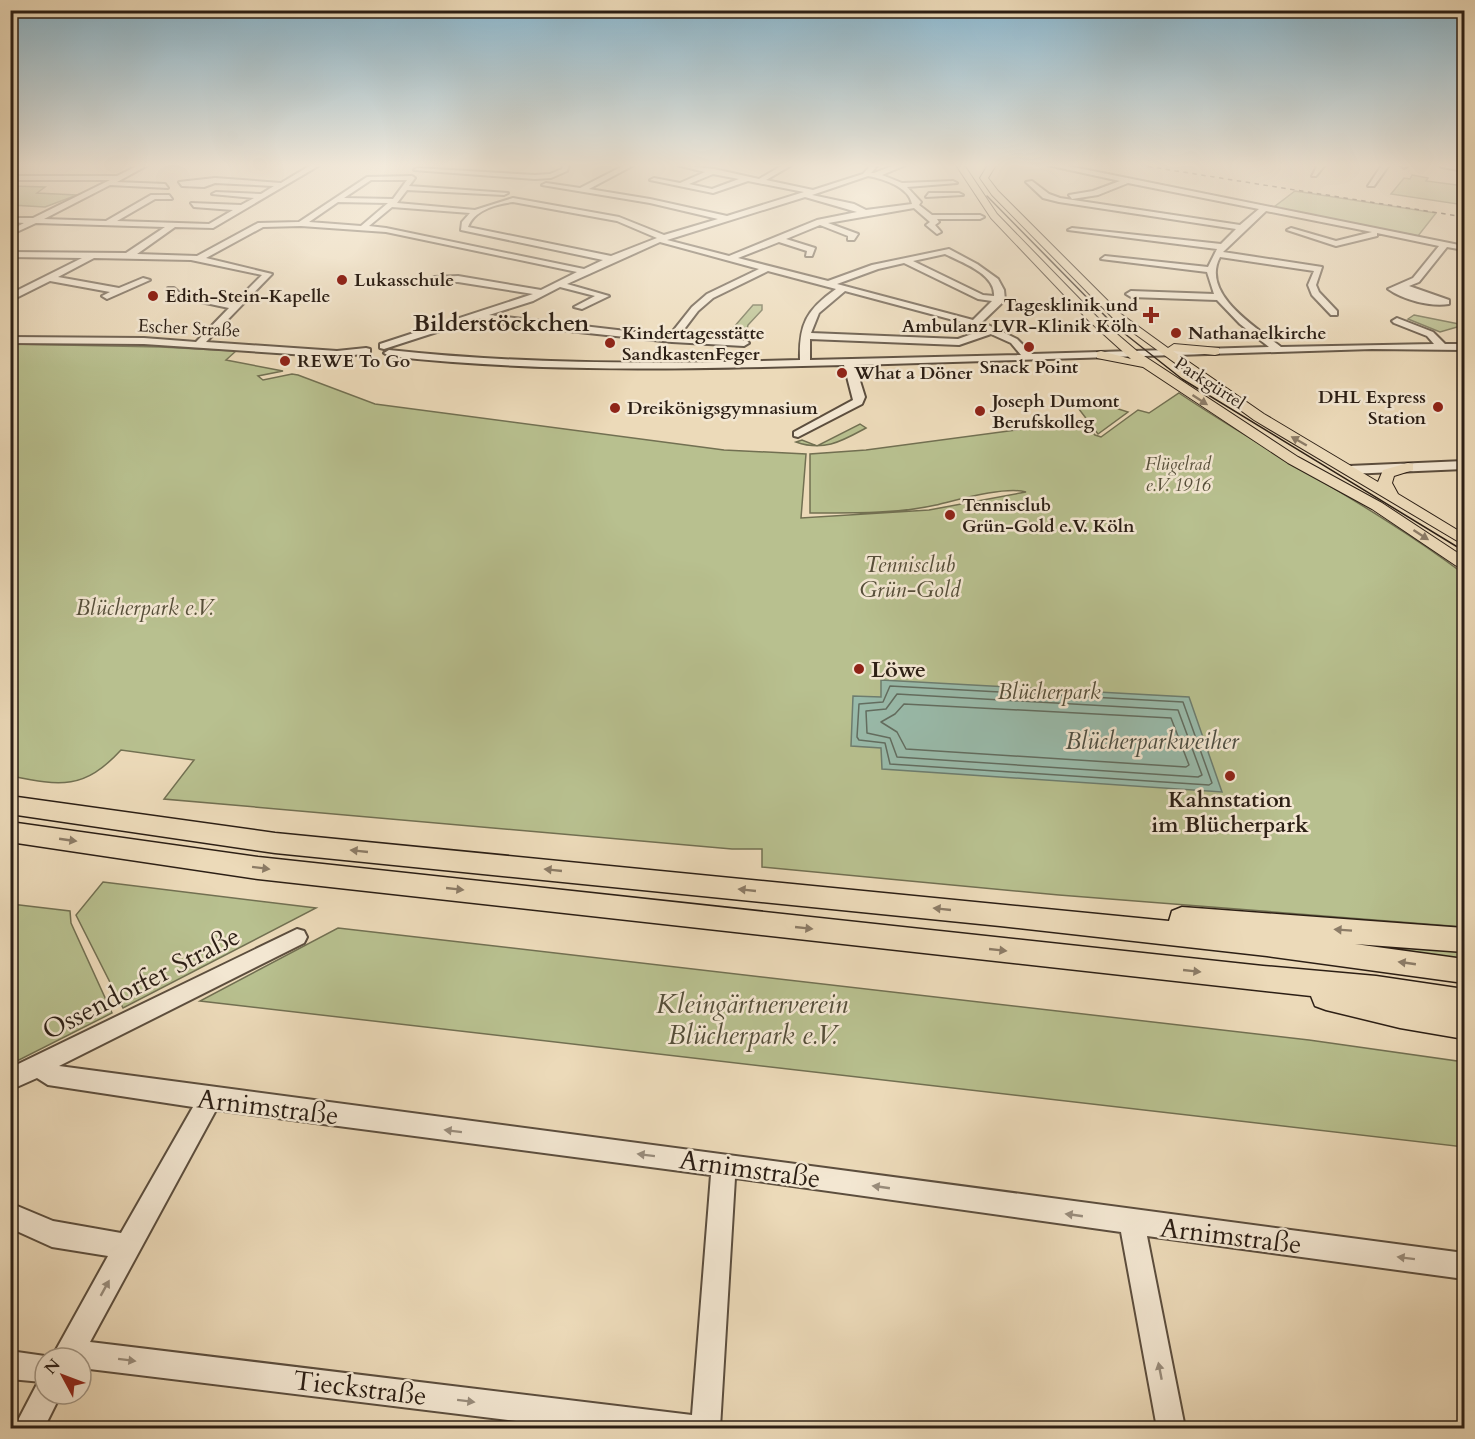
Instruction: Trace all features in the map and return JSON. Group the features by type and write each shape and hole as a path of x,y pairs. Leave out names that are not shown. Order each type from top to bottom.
{"highway":[{"path":"10,806 275,843 1000,915 1267,944 1464,971"},
{"path":"10,832 258,868 1263,979 1376,989 1464,1002"},
{"path":"1000,915 1043,910 1464,940"},
{"path":"1263,979 1400,1014 1464,1026"}],"main road":[{"name":"Parkgürtel","path":"1010,232 1114,338 1134,355 1293,460 1377,507 1464,564"},
{"name":"Parkgürtel","path":"1034,232 1102,301 1149,339 1172,351 1191,369 1259,417 1391,493 1464,540"},
{"path":"1101,355 1113,345 1114,338"},
{"path":"1172,351 1215,351"},
{"path":"1191,369 1192,361 1196,357 1215,351"},
{"path":"1101,355 1152,368"},
{"path":"1293,460 1350,470"},
{"path":"1391,493 1385,483 1388,473 1408,467"},
{"path":"1338,485 1340,475 1350,470"}],"street":[{"path":"129,255 163,232"},
{"path":"199,258 248,232"},
{"path":"394,232 587,272"},
{"path":"484,232 613,259"},
{"path":"647,232 662,239 766,268 975,323 1014,341 1030,358"},
{"path":"379,352 543,293 613,259 684,232"},
{"path":"731,258 792,232"},
{"path":"846,232 856,236"},
{"path":"1087,232 1221,251 1319,269 1312,285 1315,293 1334,313"},
{"path":"1238,232 1221,251 1211,270 1218,297 1278,349"},
{"path":"1298,232 1336,244 1379,232"},
{"path":"1381,232 1464,248"},
{"path":"399,243 417,236"},
{"path":"776,238 814,251"},
{"path":"1402,286 1446,302 1434,303 1392,289 1416,280 1445,244"},
{"path":"456,255 462,250 476,248"},
{"path":"829,284 875,267 946,251 993,280 1000,289 1000,300 975,323"},
{"path":"472,258 494,252"},
{"path":"10,254 199,258 268,274 199,344"},
{"path":"10,298 94,255"},
{"path":"1105,259 1211,270"},
{"path":"905,260 981,297 1000,300"},
{"path":"672,339 695,309 710,296 766,268"},
{"path":"49,278 120,291"},
{"path":"437,279 458,279 543,293"},
{"path":"107,296 146,280"},
{"path":"561,285 604,296 579,307"},
{"path":"805,364 804,336 810,318 820,306 844,288"},
{"path":"171,290 171,293 180,297 236,307"},
{"path":"1131,294 1218,297"},
{"path":"483,316 494,320 573,330 744,343"},
{"path":"1397,321 1430,334 1442,346"},
{"path":"804,336 959,342 992,330"},
{"name":"Escher Straße","path":"10,339 104,339 337,354 379,352 440,359 629,366 849,364 1134,355 1172,351"},
{"path":"1215,351 1464,347"},
{"path":"798,434 858,402 860,397 849,364"},
{"path":"1350,470 1464,465"},
{"name":"Ossendorfer Straße","path":"10,1080 297,937"},
{"name":"Arnimstraße","path":"41,1065 48,1075 209,1100 724,1165 1132,1223 1464,1266"},
{"path":"73,1346 209,1100"},
{"path":"706,1428 724,1165"},
{"path":"10,1215 52,1234 128,1247"},
{"path":"1132,1223 1171,1428"},
{"name":"Tieckstraße","path":"93,1358 688,1428"},
{"path":"10,1365 33,1367"},
{"path":"28,1428 40,1406"}],"green space":[{"path":"1396,232 1421,232 1418,236"},
{"path":"753,305 762,305 762,310 748,325 745,337 729,341 733,328"},
{"path":"1414,315 1464,325 1440,332 1408,319"},
{"path":"11,344 236,351 226,360 283,371 258,376 263,380 292,374 298,375 375,404 724,450 806,454 801,518 929,510 1026,492 994,492 905,510 810,513 810,454 866,450 1084,421 1095,435 1101,437 1138,410 1149,413 1179,393 1359,503 1464,574 1464,927 1059,895 762,867 762,849 732,849 164,799 194,760 121,750 95,772 71,782 44,782 11,776"},
{"path":"1072,400 1090,400 1128,412 1098,434"},
{"path":"860,424 866,428 841,441 817,446"},
{"path":"802,440 816,446 806,445 796,442"},
{"path":"103,882 316,908 123,1008 76,915"},
{"path":"11,904 70,911 71,923 112,1013 11,1064"},
{"name":"Kleingärtnerverein Blücherpark e.V.","path":"338,928 1309,1040 1464,1062 1464,1147 200,1001"},
{"path":"1335,939 1464,948 1464,959 1327,941"}],"water":[{"name":"Blücherparkweiher","path":"881,680 1189,697 1222,792 882,769 881,748 851,746 853,696 881,697"}],"tram line":[{"path":"1023,232 1115,326 1182,379 1464,551"}],"place":[{"name":"Lukasschule","path":"342,280"},
{"name":"Edith-Stein-Kapelle","path":"153,296"},
{"name":"Tagesklinik und Ambulanz LVR-Klinik Köln","path":"1151,315"},
{"name":"Nathanaelkirche","path":"1176,333"},
{"name":"Kindertagesstätte SandkastenFeger","path":"610,343"},
{"name":"Snack Point","path":"1029,347"},
{"name":"REWE To Go","path":"285,361"},
{"name":"What a Döner","path":"842,373"},
{"name":"DHL Express Station","path":"1438,407"},
{"name":"Dreikönigsgymnasium","path":"615,408"},
{"name":"Joseph Dumont Berufskolleg","path":"980,411"},
{"name":"Tennisclub Grün-Gold e.V. Köln","path":"950,515"},
{"name":"Löwe","path":"859,669"},
{"name":"Kahnstation im Blücherpark","path":"1230,776"}],"district":[{"name":"Bilderstöckchen","path":"501,323"}],"park label":[{"name":"Flügelrad e.V. 1916","path":"1178,474"},
{"name":"Tennisclub Grün-Gold","path":"910,576"},
{"name":"Blücherpark e.V.","path":"144,607"},
{"name":"Blücherpark","path":"1049,691"}]}
